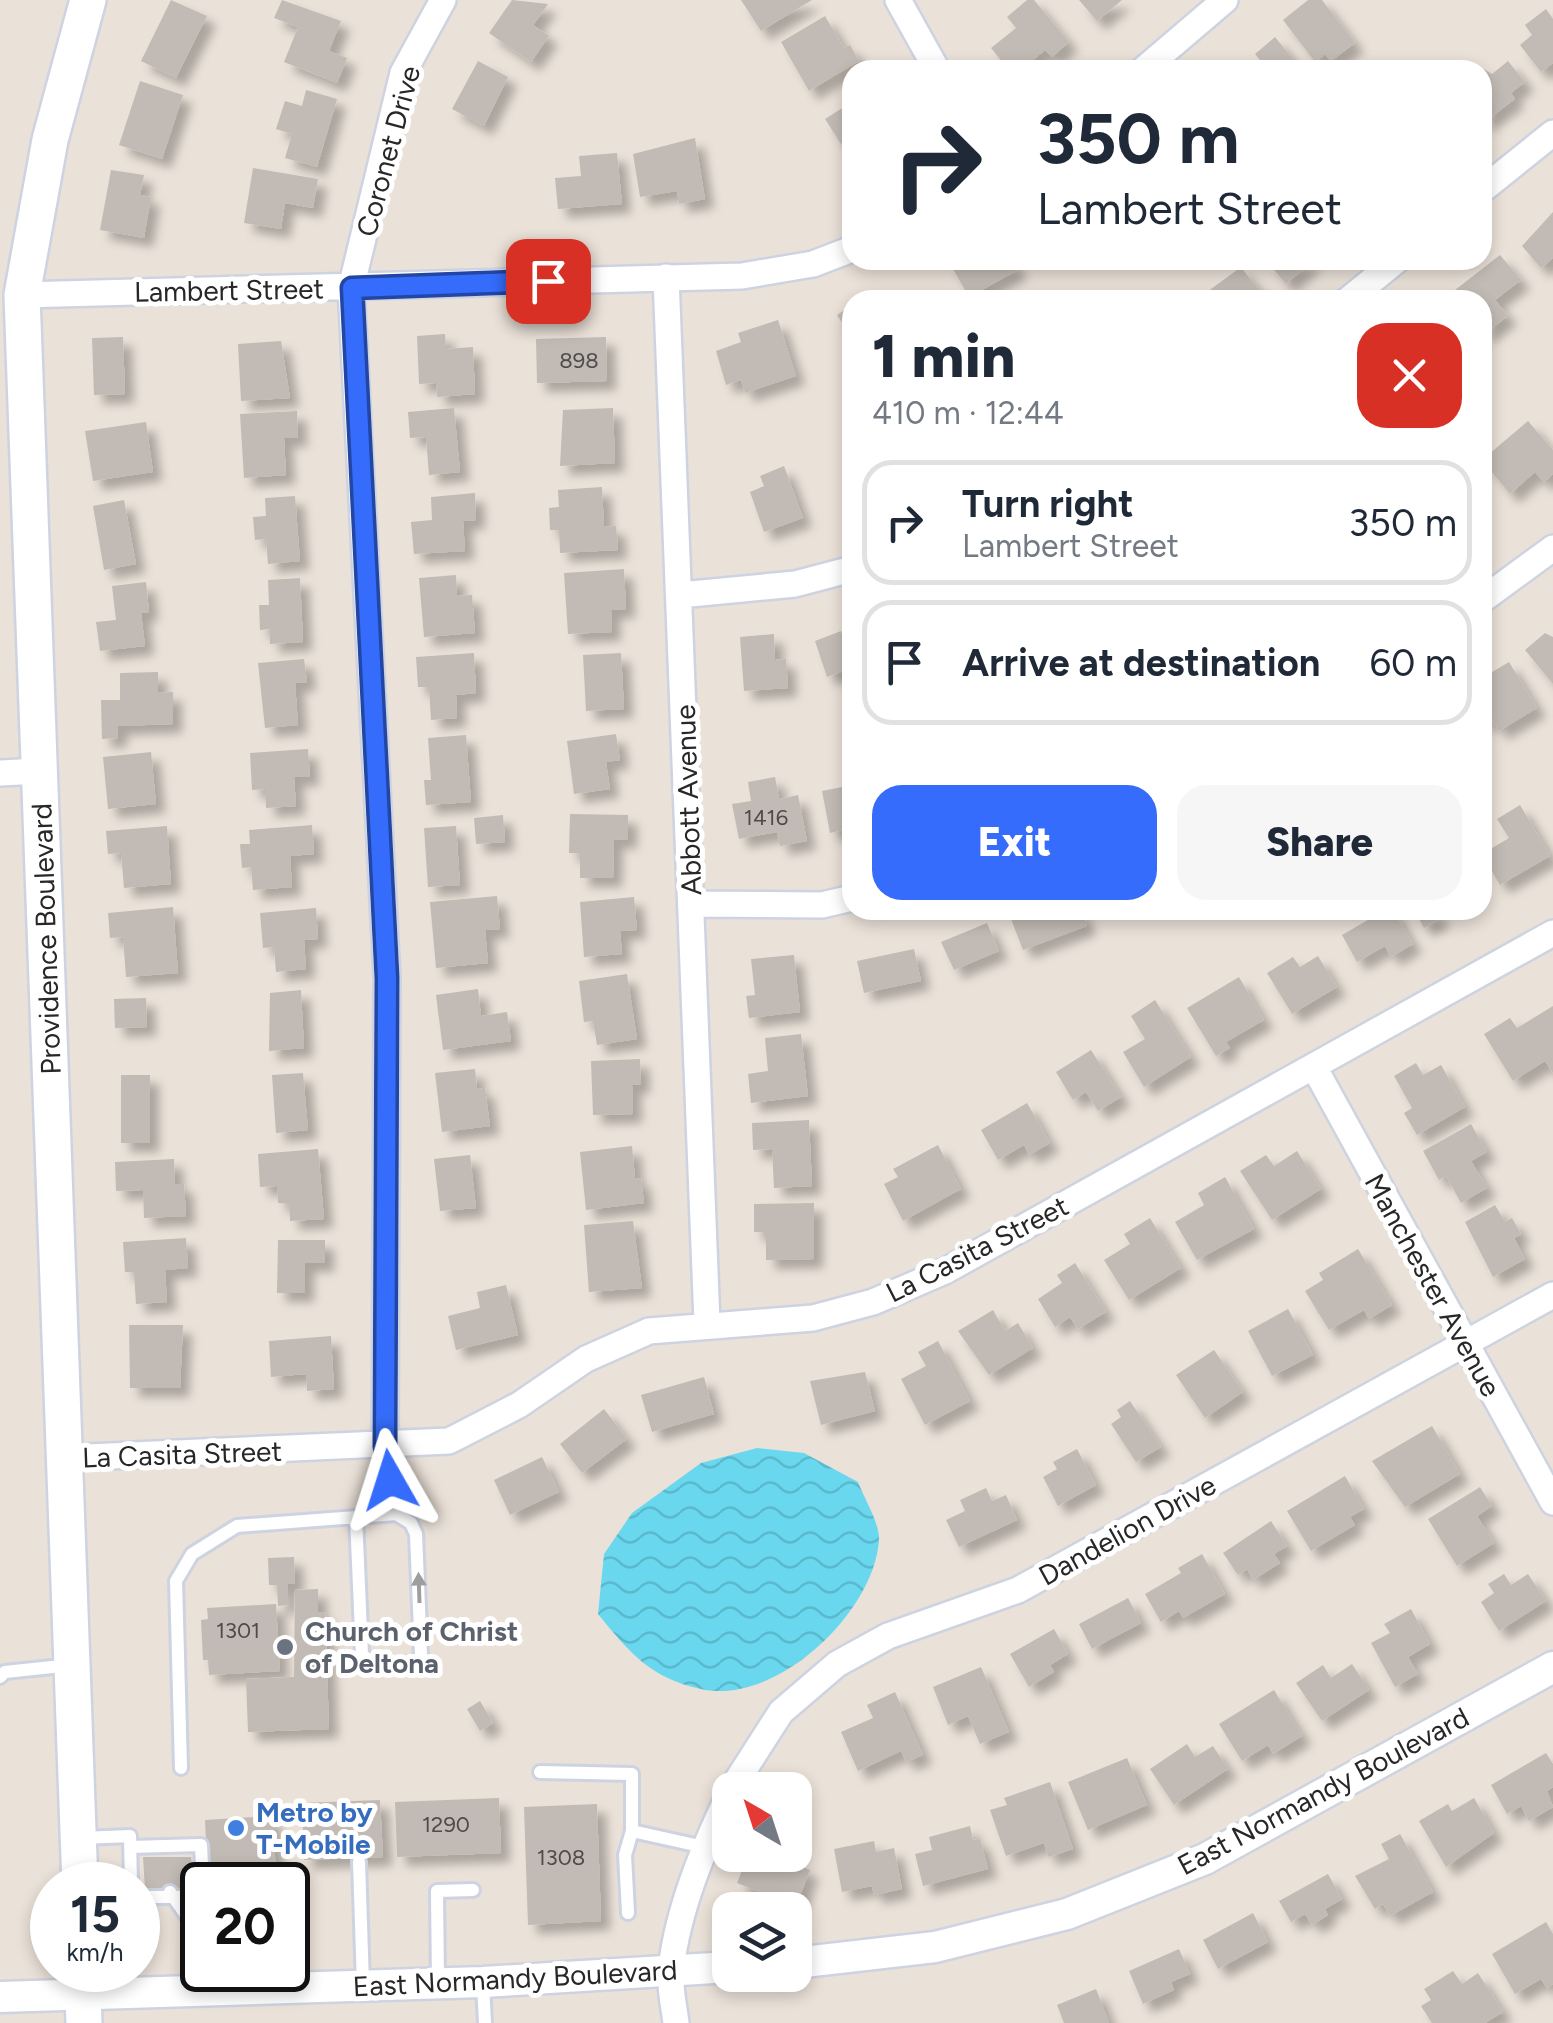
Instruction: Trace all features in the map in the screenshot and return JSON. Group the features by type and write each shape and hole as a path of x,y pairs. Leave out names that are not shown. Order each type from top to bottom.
{"main road":[{"name":"Providence Boulevard","path":"80,1862 22,295 50,140 88,0"}],"street":[{"name":"Coronet Drive","path":"385,1446 387,978 352,288 403,74 443,0"},
{"path":"898,0 932,60"},
{"path":"1154,60 1226,0"},
{"path":"1492,182 1553,133"},
{"name":"Lambert Street","path":"22,295 742,276 813,264 842,252"},
{"path":"1360,290 1385,270"},
{"name":"Abbott Avenue","path":"666,278 693,904 706,1323"},
{"path":"1492,593 1553,548"},
{"path":"680,594 794,584 842,572"},
{"path":"0,773 40,771"},
{"path":"693,904 822,905 842,900"},
{"name":"La Casita Street","path":"65,1458 449,1441 519,1405 586,1359 649,1331 706,1323 813,1318 874,1302 945,1271 1553,933"},
{"name":"Manchester Avenue","path":"1314,1067 1553,1502"},
{"name":"Dandelion Drive","path":"743,1772 780,1712 837,1664 888,1636 1018,1590 1553,1295"},
{"name":"East Normandy Boulevard","path":"812,1961 935,1947 1067,1914 1206,1858 1553,1668"},
{"name":"Dandelion Drive","path":"676,2023 671,1972 704,1847 712,1830"},
{"name":"East Normandy Boulevard","path":"310,1982 483,1982 712,1969"},
{"name":"East Normandy Boulevard","path":"0,1997 83,1995 180,1986"}],"lane":[{"path":"385,1446 396,1514"},
{"path":"181,1768 176,1581 192,1554 238,1526 356,1517 396,1514 411,1524 416,1534 421,1656 415,1663 376,1665 362,1655 356,1517"},
{"path":"0,1677 5,1672 74,1665"},
{"path":"540,1772 632,1774 632,1831 625,1855 628,1912"},
{"path":"632,1831 704,1847"},
{"path":"80,1838 130,1836 130,1862"},
{"path":"130,1847 169,1851 201,1845 201,1862"},
{"path":"358,1862 364,1985"},
{"path":"438,1983 437,1891 473,1890"},
{"path":"170,1893 180,1907"},
{"path":"160,1895 180,1894"},
{"path":"483,1982 486,2023"}],"water":[{"path":"757,1448 804,1453 858,1482 879,1534 873,1568 840,1624 789,1669 730,1691 701,1689 668,1678 642,1662 598,1614 604,1554 632,1513 701,1463"}],"building":[{"path":"171,0 207,16 176,78 141,61"},
{"path":"282,0 341,21 329,51 347,58 337,83 284,62 298,27 274,18"},
{"path":"512,0 548,4 533,25 549,36 531,62 489,33"},
{"path":"741,0 812,0 761,31"},
{"path":"1027,0 1034,0 1069,42 1052,57 1045,50 1033,60 1001,60 991,48 1016,28 1007,17"},
{"path":"1079,0 1122,0 1097,21"},
{"path":"1308,0 1322,0 1355,43 1332,60 1325,54 1313,60 1283,20"},
{"path":"1546,9 1553,19 1553,63 1541,72 1520,45 1532,35 1525,25"},
{"path":"825,16 844,48 850,45 858,60 842,60 842,71 809,91 781,42"},
{"path":"1275,37 1294,60 1260,60 1255,54"},
{"path":"478,61 508,77 484,126 452,109"},
{"path":"1508,61 1525,82 1511,93 1515,99 1492,116 1492,74"},
{"path":"140,81 183,95 162,159 119,145"},
{"path":"306,90 337,99 317,167 285,158 292,134 276,129 285,101 302,106"},
{"path":"842,108 841,144 825,119"},
{"path":"695,138 705,199 679,204 677,191 640,197 633,154"},
{"path":"617,153 622,204 558,209 555,178 581,176 579,156"},
{"path":"253,168 318,179 313,208 285,203 281,229 244,223"},
{"path":"111,170 144,175 140,195 151,197 144,238 100,230"},
{"path":"1553,212 1553,258 1541,268 1522,246"},
{"path":"1500,255 1521,280 1495,300 1508,316 1492,328 1492,290 1455,290 1481,270 1492,270 1492,261"},
{"path":"954,270 1018,270 982,290 965,290"},
{"path":"1237,270 1243,270 1259,290 1210,290"},
{"path":"1274,270 1302,270 1286,284"},
{"path":"778,320 796,376 745,393 741,380 726,385 716,351 741,342 738,333"},
{"path":"445,334 446,349 473,347 475,394 437,397 436,383 419,384 417,336"},
{"path":"123,337 125,394 94,395 92,338"},
{"path":"606,337 607,381 537,383 536,339"},
{"path":"281,341 290,398 241,401 238,344"},
{"path":"454,408 460,472 429,475 426,437 410,438 408,412"},
{"path":"613,408 615,463 560,466 563,410"},
{"path":"297,411 298,438 284,438 286,475 244,478 240,414"},
{"path":"1528,421 1553,450 1553,474 1544,482 1535,472 1510,494 1492,472 1492,452"},
{"path":"146,422 153,472 93,481 85,431"},
{"path":"784,466 803,518 764,532 750,492 764,486 760,476"},
{"path":"602,487 604,527 616,526 618,550 560,553 559,530 550,530 549,508 559,507 558,490"},
{"path":"475,493 476,520 463,521 465,551 414,554 411,522 432,520 431,497"},
{"path":"295,496 300,561 268,564 266,539 255,540 253,517 266,516 265,498"},
{"path":"124,500 136,564 104,570 93,506"},
{"path":"624,569 626,609 611,610 612,632 568,634 564,573"},
{"path":"456,575 457,596 472,595 475,633 424,637 419,578"},
{"path":"300,578 303,642 270,644 270,629 260,630 259,605 269,605 268,580"},
{"path":"146,582 149,612 141,613 145,646 100,651 96,622 116,620 112,586"},
{"path":"841,631 842,672 827,677 815,641"},
{"path":"1545,633 1553,637 1553,684 1525,650"},
{"path":"774,634 775,660 786,659 788,688 744,691 740,637"},
{"path":"474,653 476,693 456,695 457,718 431,720 429,687 418,687 416,657"},
{"path":"621,653 624,709 586,711 583,655"},
{"path":"304,659 307,682 295,683 298,725 265,728 258,663"},
{"path":"1509,662 1537,708 1499,731 1492,719 1492,672"},
{"path":"158,672 158,693 173,692 173,724 118,726 118,738 102,739 101,700 120,700 120,673"},
{"path":"616,734 620,760 606,762 610,789 574,794 567,741"},
{"path":"466,735 471,802 426,805 424,780 431,780 428,738"},
{"path":"308,749 310,777 294,777 296,806 266,808 265,789 252,790 250,753"},
{"path":"151,752 156,804 108,809 103,757"},
{"path":"775,777 779,799 798,795 807,841 780,846 777,832 739,839 732,804 751,801 748,782"},
{"path":"842,787 842,830 830,833 822,791"},
{"path":"1520,805 1550,856 1500,885 1492,871 1492,848 1509,838 1497,819"},
{"path":"570,814 628,815 628,840 614,839 613,878 580,878 580,853 569,853"},
{"path":"503,815 505,842 476,844 474,818"},
{"path":"312,825 314,854 290,856 292,887 253,890 251,867 242,868 240,844 250,844 249,830"},
{"path":"167,826 171,884 124,888 121,853 108,854 106,831"},
{"path":"456,826 460,885 428,887 424,828"},
{"path":"497,896 500,929 485,930 488,963 436,968 430,902"},
{"path":"634,897 637,930 620,931 622,954 584,957 580,902"},
{"path":"173,907 178,973 126,977 123,937 110,938 108,913"},
{"path":"316,908 318,939 304,940 306,969 276,972 274,947 263,948 260,913"},
{"path":"1011,920 1085,920 1087,926 1023,950"},
{"path":"1368,920 1399,920 1413,944 1391,957 1385,946 1357,962 1342,935"},
{"path":"1420,920 1438,920 1424,928"},
{"path":"987,923 999,951 954,970 941,942"},
{"path":"914,949 921,981 864,993 857,961"},
{"path":"794,955 800,1012 749,1018 746,996 755,995 751,959"},
{"path":"1318,956 1337,987 1292,1014 1267,973 1293,957 1300,967"},
{"path":"627,974 637,1039 597,1045 593,1021 584,1022 579,981"},
{"path":"1239,977 1264,1020 1226,1042 1230,1048 1216,1056 1187,1008"},
{"path":"478,989 481,1016 507,1012 511,1041 443,1050 436,995"},
{"path":"301,990 304,1048 269,1051 270,993"},
{"path":"146,998 147,1027 115,1028 114,999"},
{"path":"1155,1000 1191,1057 1144,1087 1123,1052 1145,1039 1131,1016"},
{"path":"1553,1006 1553,1073 1545,1061 1513,1081 1484,1034 1510,1018 1517,1028"},
{"path":"801,1034 808,1096 751,1103 748,1074 768,1071 765,1038"},
{"path":"1091,1050 1121,1097 1098,1111 1086,1092 1073,1100 1056,1072"},
{"path":"640,1059 641,1084 632,1085 633,1114 593,1115 591,1061"},
{"path":"1416,1063 1423,1075 1441,1065 1465,1107 1417,1135 1404,1113 1412,1108 1394,1076"},
{"path":"475,1069 477,1089 485,1088 490,1126 442,1132 435,1073"},
{"path":"303,1073 308,1130 276,1133 272,1075"},
{"path":"121,1075 150,1075 150,1143 121,1143"},
{"path":"1027,1103 1050,1143 1029,1155 1024,1145 998,1160 981,1130"},
{"path":"809,1120 812,1186 774,1188 772,1149 753,1150 752,1123"},
{"path":"1471,1124 1487,1152 1471,1161 1487,1188 1461,1203 1446,1176 1439,1180 1423,1151"},
{"path":"938,1145 961,1189 903,1221 884,1184 898,1177 893,1169"},
{"path":"632,1146 635,1179 641,1178 644,1203 586,1210 580,1152"},
{"path":"318,1149 324,1219 290,1221 289,1203 278,1203 277,1186 260,1187 258,1154"},
{"path":"1297,1151 1321,1189 1272,1220 1240,1171 1266,1155 1274,1166"},
{"path":"470,1155 476,1208 440,1211 434,1159"},
{"path":"174,1159 175,1184 184,1184 186,1216 144,1218 143,1190 116,1191 115,1162"},
{"path":"1225,1177 1254,1229 1197,1260 1175,1222 1204,1205 1198,1193"},
{"path":"814,1203 814,1259 766,1260 766,1232 754,1232 754,1204"},
{"path":"1495,1205 1505,1222 1512,1218 1521,1234 1514,1238 1525,1259 1493,1277 1465,1222"},
{"path":"1150,1218 1181,1268 1129,1300 1104,1260 1130,1244 1124,1234"},
{"path":"633,1221 642,1288 589,1292 584,1225"},
{"path":"186,1238 188,1268 165,1270 167,1302 136,1304 134,1272 125,1272 123,1242"},
{"path":"278,1240 325,1240 325,1263 305,1263 305,1293 277,1293"},
{"path":"1358,1249 1392,1305 1369,1319 1364,1310 1329,1330 1305,1291 1323,1280 1319,1273"},
{"path":"1075,1263 1106,1312 1078,1329 1070,1317 1055,1327 1038,1299 1062,1283 1057,1275"},
{"path":"506,1285 518,1335 456,1350 448,1316 480,1308 477,1292"},
{"path":"1288,1309 1313,1355 1272,1376 1248,1331"},
{"path":"993,1310 1005,1331 1018,1323 1033,1348 989,1375 958,1331"},
{"path":"129,1325 183,1325 180,1388 130,1388"},
{"path":"331,1336 334,1389 307,1391 306,1374 271,1377 269,1341"},
{"path":"938,1341 970,1401 925,1425 901,1379 926,1366 918,1352"},
{"path":"1214,1350 1243,1392 1205,1418 1176,1375"},
{"path":"865,1372 875,1411 821,1425 810,1381"},
{"path":"704,1377 714,1414 652,1432 641,1395"},
{"path":"1130,1401 1161,1447 1136,1462 1111,1424 1121,1417 1117,1410"},
{"path":"604,1409 627,1439 582,1473 560,1444"},
{"path":"1432,1426 1460,1474 1405,1507 1372,1461"},
{"path":"1077,1449 1096,1485 1058,1506 1043,1477 1057,1469 1053,1462"},
{"path":"542,1457 559,1492 510,1515 494,1480"},
{"path":"1345,1476 1364,1509 1350,1517 1355,1525 1311,1551 1287,1511"},
{"path":"1480,1487 1492,1506 1477,1516 1494,1543 1457,1566 1428,1519"},
{"path":"986,1488 992,1501 1006,1495 1017,1520 959,1547 946,1520 965,1511 960,1500"},
{"path":"1271,1521 1287,1546 1274,1554 1280,1563 1253,1580 1247,1569 1238,1575 1223,1553"},
{"path":"1202,1554 1225,1594 1183,1618 1179,1611 1161,1622 1145,1594 1181,1573 1178,1568"},
{"path":"294,1557 295,1584 288,1584 288,1605 278,1606 277,1585 269,1585 268,1558"},
{"path":"1504,1574 1511,1585 1528,1574 1546,1601 1499,1631 1481,1602 1494,1593 1488,1584"},
{"path":"318,1589 318,1612 325,1612 329,1729 248,1732 246,1679 294,1677 295,1590"},
{"path":"1128,1598 1141,1623 1092,1649 1079,1624"},
{"path":"276,1604 280,1671 209,1675 208,1660 203,1660 201,1620 208,1619 207,1608"},
{"path":"1411,1609 1430,1644 1408,1657 1418,1674 1395,1687 1371,1643 1390,1633 1384,1624"},
{"path":"1054,1629 1068,1654 1050,1665 1054,1672 1029,1687 1010,1654"},
{"path":"1352,1664 1369,1690 1322,1721 1296,1683 1323,1665 1331,1678"},
{"path":"981,1667 1009,1732 980,1744 968,1716 948,1725 933,1687"},
{"path":"1274,1690 1302,1736 1273,1754 1268,1745 1242,1761 1219,1724"},
{"path":"895,1692 923,1755 906,1762 901,1751 858,1771 841,1732 873,1718 867,1705"},
{"path":"480,1701 493,1723 480,1731 467,1709"},
{"path":"1187,1744 1195,1757 1213,1746 1228,1769 1174,1805 1150,1769"},
{"path":"1546,1753 1553,1764 1553,1787 1547,1791 1553,1807 1529,1821 1521,1806 1507,1814 1491,1785"},
{"path":"1127,1758 1147,1805 1088,1830 1068,1782"},
{"path":"1050,1782 1073,1849 1048,1857 1044,1843 1006,1856 990,1810 1007,1805 1004,1798"},
{"path":"499,1798 501,1853 397,1857 395,1802"},
{"path":"1474,1798 1494,1833 1446,1867 1419,1821 1448,1804 1452,1811"},
{"path":"380,1800 383,1857 304,1860 302,1803"},
{"path":"597,1804 601,1921 528,1925 524,1807"},
{"path":"272,1816 275,1862 207,1862 205,1820"},
{"path":"970,1826 973,1840 980,1839 988,1869 923,1886 915,1854 932,1850 929,1837"},
{"path":"1400,1834 1433,1892 1390,1916 1383,1904 1375,1909 1355,1876 1389,1859 1381,1844"},
{"path":"874,1841 876,1852 894,1848 902,1889 874,1895 872,1886 842,1892 834,1849"},
{"path":"143,1857 191,1857 191,1862 180,1862 180,1888 160,1889 160,1862 143,1862"},
{"path":"741,1872 809,1872 801,1892 760,1892 737,1883"},
{"path":"1328,1874 1342,1899 1325,1909 1328,1915 1312,1925 1305,1914 1291,1922 1279,1901"},
{"path":"1253,1913 1268,1942 1218,1969 1203,1940"},
{"path":"1546,1922 1553,1934 1553,1984 1547,1988 1541,1979 1515,1994 1492,1954"},
{"path":"1179,1949 1190,1974 1171,1982 1174,1990 1143,2004 1129,1971"},
{"path":"1453,1971 1462,1984 1478,1973 1503,2012 1485,2023 1432,2023 1421,2006 1431,2000 1424,1989"},
{"path":"1096,1989 1109,2023 1064,2023 1057,2005"}],"place":[{"name":"Church of Christ of Deltona","path":"285,1647"},
{"name":"Metro by T-Mobile","path":"236,1828"}],"route":[{"path":"390,1480 385,1446 387,978 352,288 548,281"}]}
